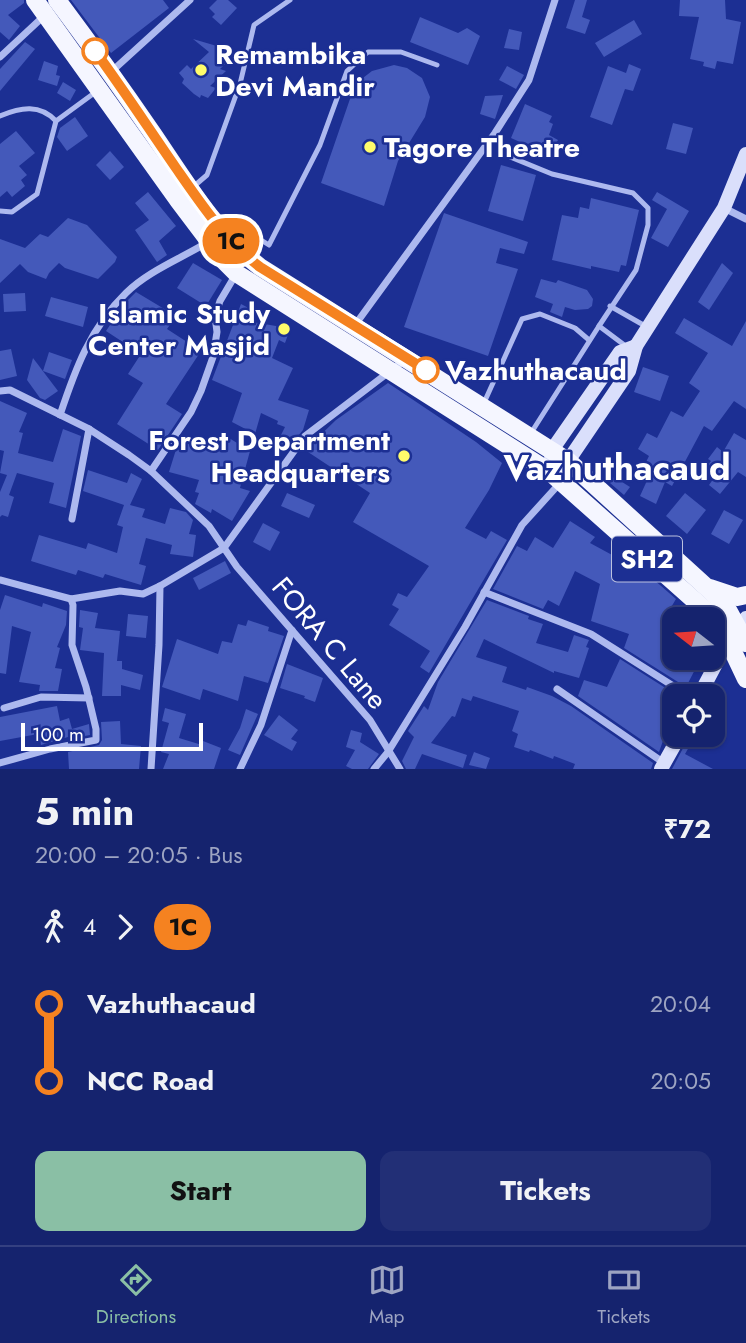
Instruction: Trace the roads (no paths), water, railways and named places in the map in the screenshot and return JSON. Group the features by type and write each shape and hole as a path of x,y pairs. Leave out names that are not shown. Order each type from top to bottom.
{"main road":[{"path":"46,5 111,72 191,189 214,234 260,267 568,461 707,587 728,610 740,632 707,684"},
{"name":"SH2","path":"46,5 100,89 214,234 236,273 555,477 711,615 740,632 746,679"},
{"path":"555,477 629,371 633,348 724,208 746,154"},
{"path":"555,477 552,450 621,352 633,348"},
{"path":"707,587 730,595 746,596"},
{"path":"663,766 673,747"}],"street":[{"path":"111,72 190,0"},
{"path":"355,325 495,133 529,80 555,0"},
{"path":"0,57 46,5"},
{"path":"724,208 746,219"},
{"path":"60,415 71,379 93,335 126,293 214,234"},
{"path":"151,471 191,412 201,391 213,357 217,332 215,316 236,273"},
{"path":"0,580 71,598 120,591 143,594 160,586 224,548 305,436 407,358"},
{"name":"FORA C Lane","path":"0,391 10,390 89,429 151,471 209,526 237,567 370,720 400,769"},
{"path":"72,519 89,429"},
{"path":"374,769 388,752 465,627 522,524 555,477"},
{"path":"151,769 160,586"},
{"path":"484,592 591,634 670,684"},
{"path":"4,765 50,749 96,740 89,698 72,645 71,598"},
{"path":"240,769 261,725 292,629"},
{"path":"557,689 663,766"},
{"path":"4,708 41,697 89,698"}],"lane":[{"path":"191,189 207,176 240,84 254,25 290,0"},
{"path":"214,234 229,220 269,245 320,145 347,71 368,52 401,52 437,65"},
{"path":"0,211 12,212 37,194 56,121 100,89"},
{"path":"0,116 40,108 56,121"},
{"path":"503,155 552,174 633,193 648,208 648,225 636,271 610,306 530,435"},
{"path":"610,306 648,327"},
{"path":"483,405 522,319 540,314 575,328 589,340"},
{"path":"599,326 633,348"}],"place":[{"name":"Remambika Devi Mandir","path":"201,70"},
{"name":"Tagore Theatre","path":"370,147"},
{"name":"Islamic Study Center Masjid","path":"284,329"},
{"name":"Vazhuthacaud","path":"426,370"},
{"name":"Forest Department Headquarters","path":"404,456"}],"district":[{"name":"Vazhuthacaud","path":"617,468"}]}
